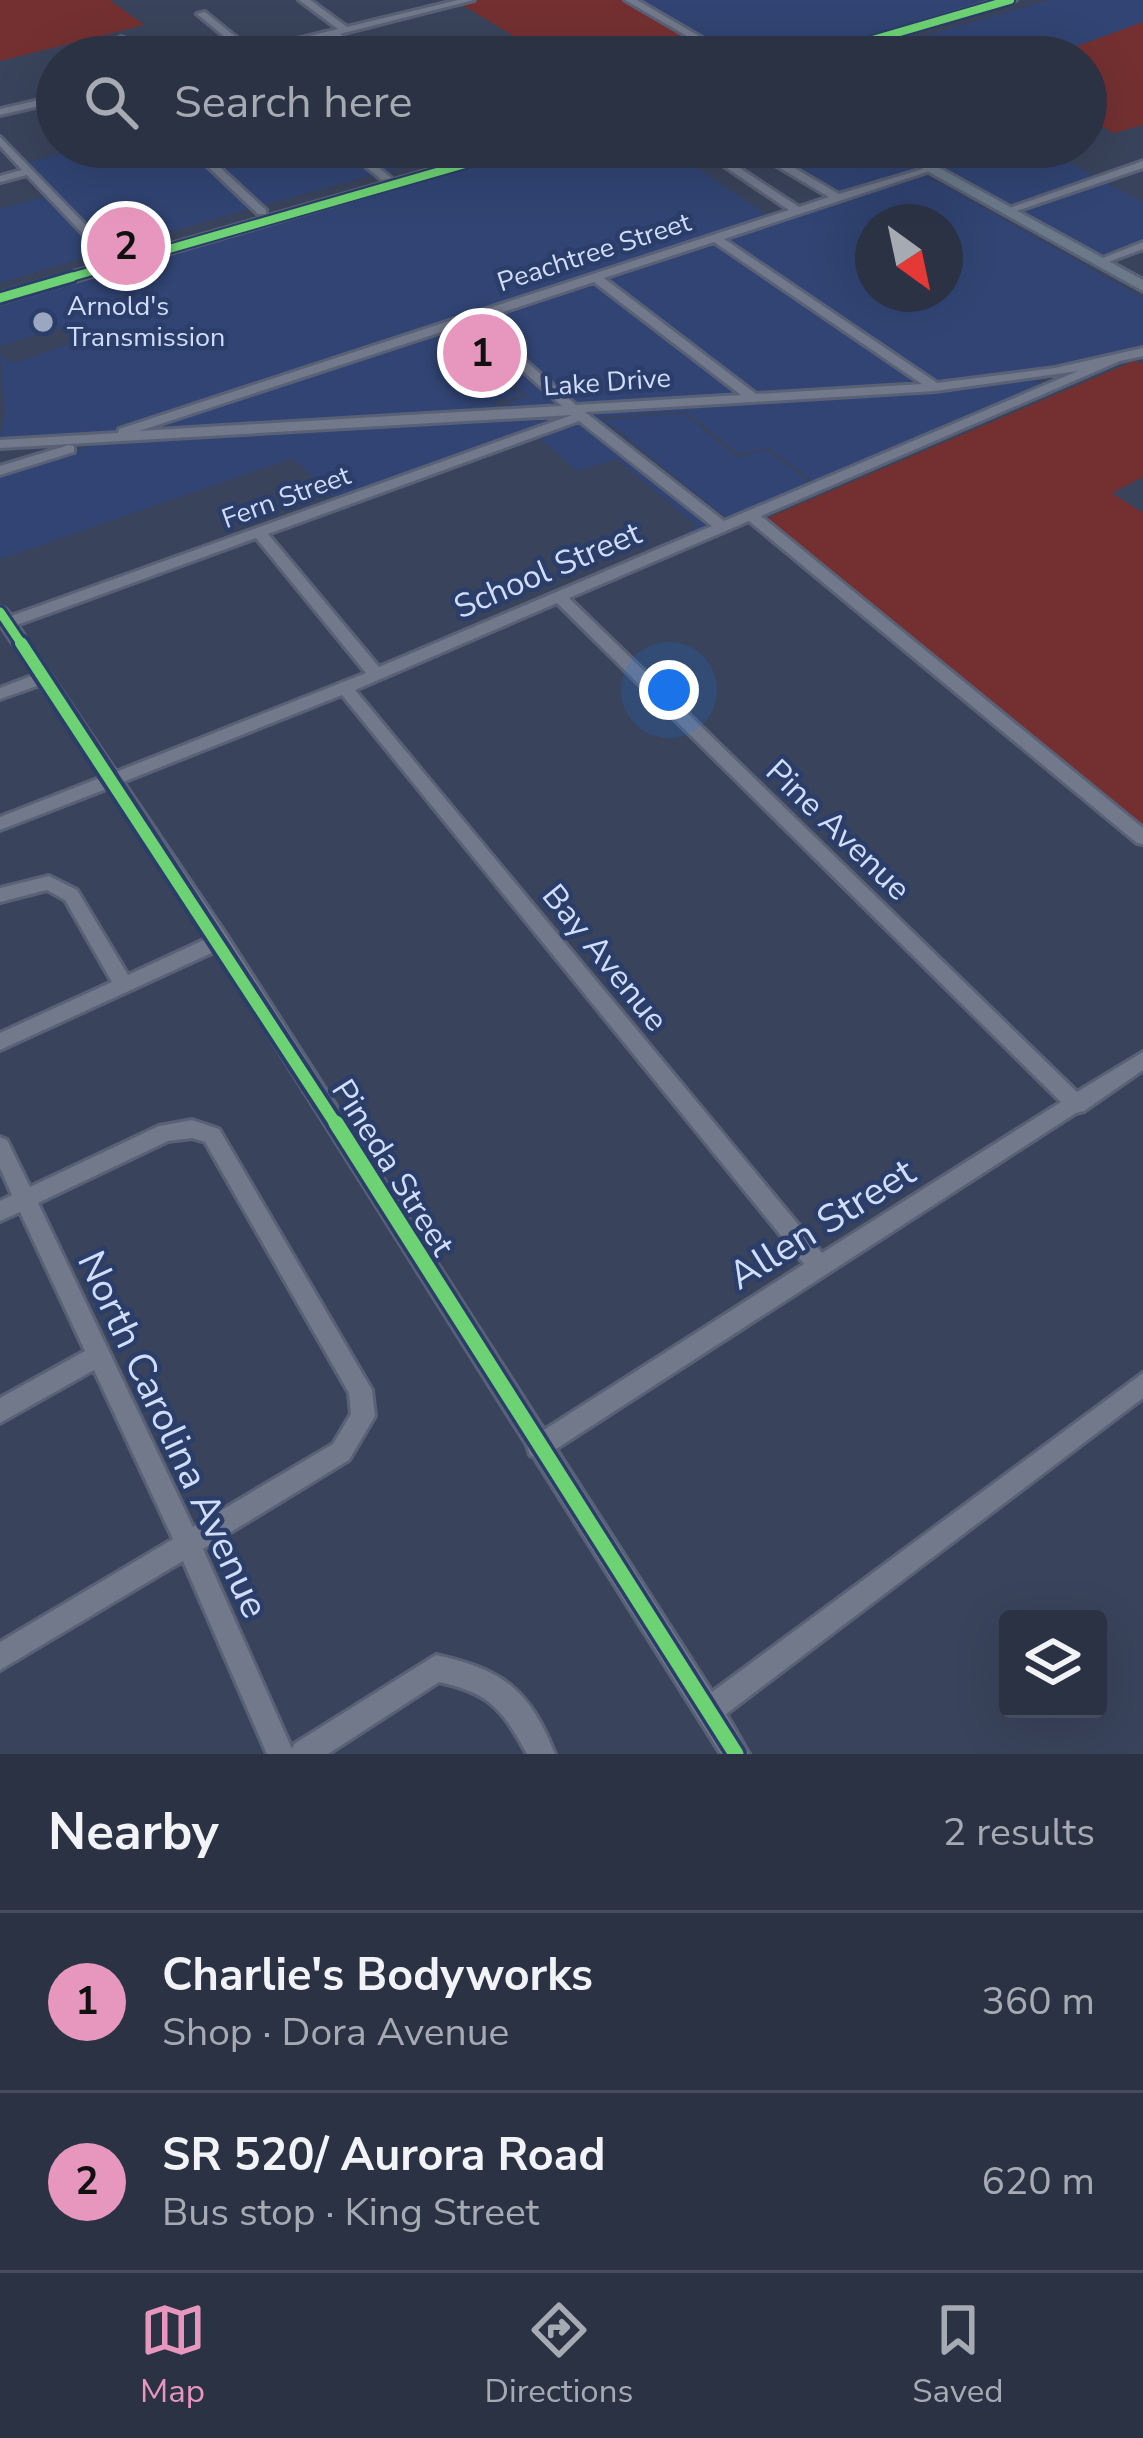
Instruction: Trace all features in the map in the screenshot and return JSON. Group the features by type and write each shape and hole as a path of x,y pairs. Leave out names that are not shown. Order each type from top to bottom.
{"main road":[{"path":"902,36 1010,0"},
{"path":"991,13 1021,0"},
{"path":"896,36 1031,2"},
{"path":"390,181 429,168"},
{"path":"2,291 109,255 436,168"},
{"path":"390,181 441,168"},
{"path":"929,168 1143,286"},
{"path":"2,291 41,285 260,217"},
{"path":"41,285 109,255"}],"street":[{"path":"304,0 343,36"},
{"path":"428,0 439,7"},
{"path":"322,36 469,0"},
{"path":"630,0 693,36"},
{"path":"202,14 229,36"},
{"path":"0,112 36,104"},
{"path":"0,140 109,255"},
{"path":"1007,211 1143,164"},
{"path":"212,168 260,217"},
{"path":"374,168 390,181"},
{"path":"732,168 798,211"},
{"path":"788,168 838,198"},
{"name":"Peachtree Street","path":"151,430 469,317 929,168"},
{"path":"0,179 29,172"},
{"path":"715,238 935,387"},
{"path":"1099,262 1143,245"},
{"path":"595,277 752,397"},
{"path":"469,317 568,414 724,528"},
{"name":"Lake Drive","path":"8,444 93,442 151,430 568,414 935,387 1036,374 1143,352"},
{"name":"School Street","path":"0,824 345,688 1114,360"},
{"path":"1036,374 1051,390"},
{"name":"Fern Street","path":"3,618 259,533 568,414"},
{"path":"0,472 93,442"},
{"path":"8,444 28,448 27,463"},
{"path":"752,516 1143,838"},
{"path":"259,533 375,673"},
{"name":"Pine Avenue","path":"559,597 1077,1105"},
{"name":"Pineda Street","path":"3,618 220,941 736,1754"},
{"path":"0,694 42,678"},
{"name":"Bay Avenue","path":"345,688 819,1266"},
{"path":"0,896 49,884 71,895 124,985"},
{"path":"0,1042 220,941"},
{"name":"Allen Street","path":"538,1447 1143,1060"},
{"path":"0,1211 166,1132 192,1129 212,1135 360,1390 363,1415 341,1452 0,1658"},
{"name":"North Carolina Avenue","path":"0,1146 188,1543 280,1754"},
{"path":"0,1412 98,1356"},
{"path":"709,1710 1143,1384"},
{"path":"304,1754 436,1668 484,1678 511,1699 542,1754"}],"shaded area":[{"path":"0,0 110,0 144,25 100,36 36,36 36,52 0,61"},
{"path":"477,0 625,0 687,36 514,36 461,4"},
{"path":"634,0 1002,0 874,36 698,36"},
{"path":"1051,0 1143,0 1143,22 1104,36 925,36"},
{"path":"1143,22 1143,125 1113,133 1107,129 1105,36"},
{"path":"36,160 36,168 210,168 253,208 111,249 26,163"},
{"path":"220,168 368,168 376,174 261,206"},
{"path":"466,168 696,168 770,217 92,438 0,440 5,414 0,353 7,361 18,362 86,338 76,327 65,326 0,346 0,307 106,271"},
{"path":"802,168 916,169 844,193"},
{"path":"946,168 1079,168 1096,177 1014,206"},
{"path":"922,173 1143,298 1143,349 1052,369 936,383 721,239"},
{"path":"1103,181 1143,202 1143,242 1105,256 1021,210"},
{"path":"48,196 103,252 0,283 0,209"},
{"path":"714,242 925,384 754,394 602,278"},
{"path":"594,281 742,394 575,406 476,319"},
{"path":"440,332 464,354 494,345 504,353 478,362 524,396 496,401 491,410 149,432 153,426"},
{"path":"503,356 561,404 495,409 529,396 482,362"},
{"path":"1134,361 1143,363 1143,477 1112,493 1143,513 1143,831 763,520"},
{"path":"1034,378 1044,389 816,484 768,447 739,454 686,412 600,417 638,453 582,412 938,390"},
{"path":"550,413 558,419 336,500 293,458 0,559 0,475 94,445 287,427"},
{"path":"684,414 738,458 766,449 811,484 725,517 604,419"},
{"path":"581,419 715,526 694,535 690,532 696,525 617,459 578,471 536,435"}],"cycle path":[{"path":"886,36 1010,0"},
{"path":"0,298 451,168"},
{"path":"0,612 220,941 736,1754"}],"place":[{"name":"SR 520/ Aurora Road","path":"126,246"},
{"name":"Arnold's Transmission","path":"43,322"},
{"name":"Charlie's Bodyworks","path":"482,353"}]}
